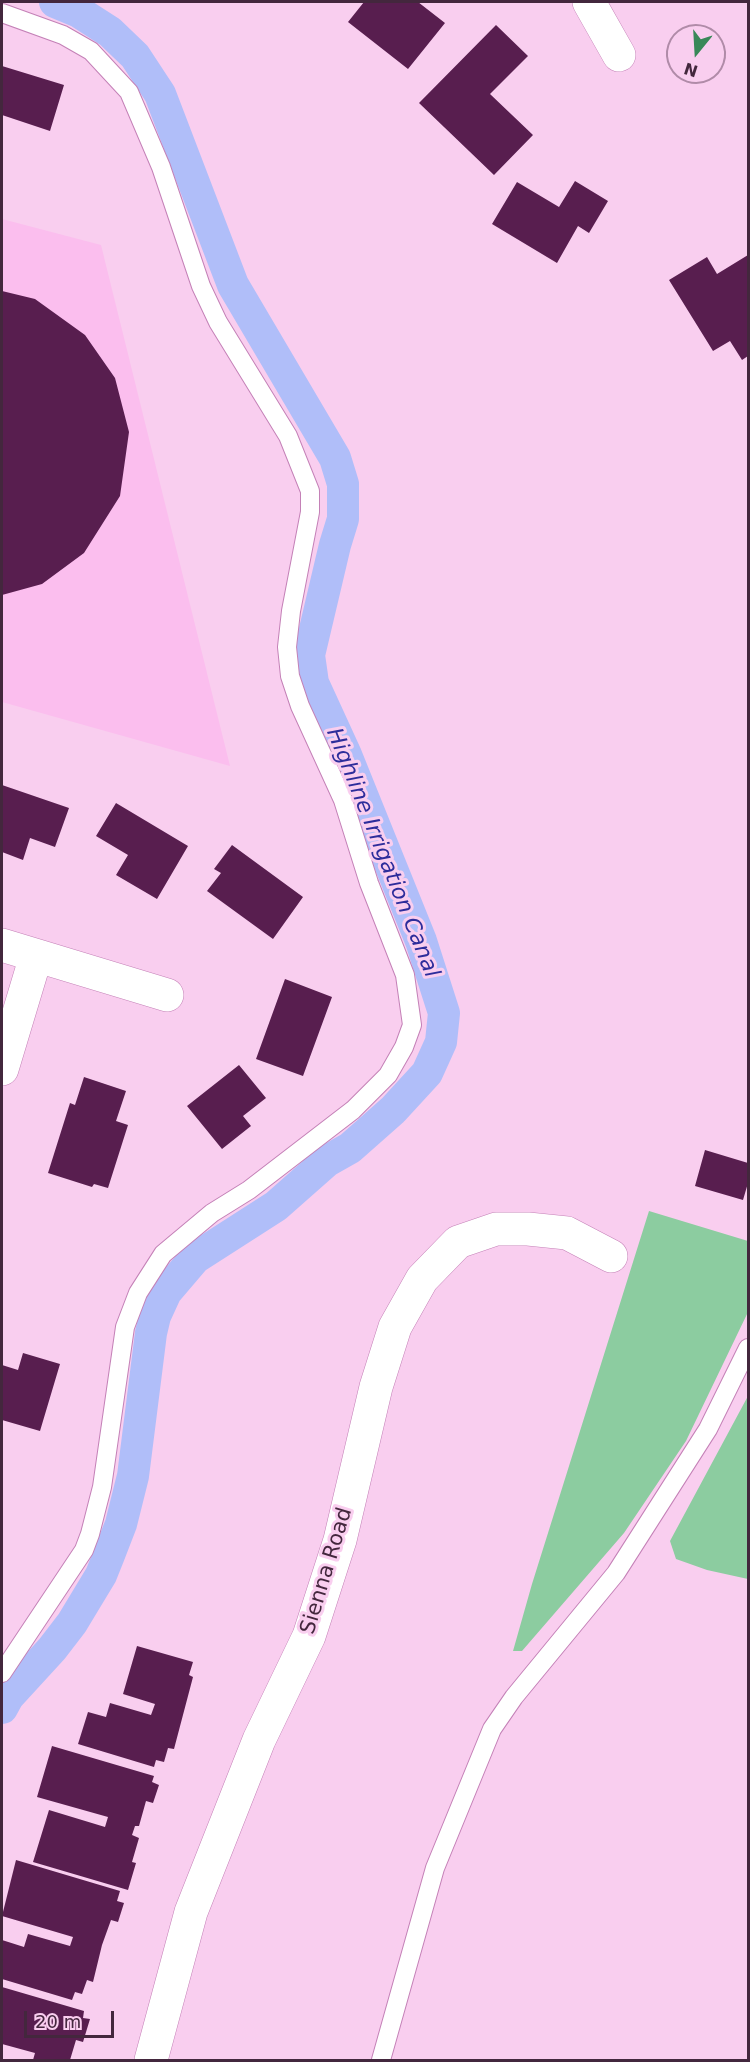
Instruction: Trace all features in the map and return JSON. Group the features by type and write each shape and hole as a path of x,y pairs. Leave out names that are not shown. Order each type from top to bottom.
{"street":[{"path":"589,2 619,55"},
{"path":"2,945 167,995"},
{"path":"2,1069 36,956"},
{"name":"Sienna Road","path":"150,2061 191,1912 258,1740 309,1636 340,1540 376,1387 395,1327 422,1279 458,1242 496,1229 567,1233 611,1256"}],"lane":[{"path":"2,13 63,35 92,51 129,92 165,177 201,286 218,322 288,436 309,491 310,512 291,611 287,647 290,676 300,706 343,800 369,883 405,975 412,1025 404,1047 388,1075 353,1110 249,1190 212,1213 163,1254 144,1283 126,1327 102,1487 90,1534 84,1550 2,1673"},
{"path":"381,2061 435,1868 492,1729 514,1697 616,1573 708,1429 748,1348"}],"shaded area":[{"path":"2,219 101,245 230,766 2,702"}],"green space":[{"path":"649,1211 748,1241 748,1312 686,1441 624,1533 522,1651 513,1651 532,1584"},
{"path":"748,1396 748,1579 707,1570 676,1559 670,1541"}],"building":[{"path":"364,2 418,2 445,23 408,69 348,22"},
{"path":"496,25 528,56 490,94 533,135 494,175 419,103"},
{"path":"2,66 64,85 50,131 2,115"},
{"path":"575,181 608,201 589,233 578,226 557,263 492,224 517,182 559,207"},
{"path":"748,255 748,356 742,360 730,341 713,351 669,280 707,257 717,274"},
{"path":"2,291 35,299 85,335 115,378 129,432 120,496 84,553 42,584 2,595"},
{"path":"2,785 69,808 55,847 30,838 23,860 2,852"},
{"path":"116,803 188,846 157,899 116,875 128,855 96,836"},
{"path":"232,845 303,897 273,939 207,891 221,873 214,869"},
{"path":"285,979 332,997 303,1076 256,1059"},
{"path":"239,1065 266,1098 243,1116 251,1126 222,1149 187,1106"},
{"path":"84,1077 126,1091 116,1121 128,1125 108,1188 94,1184 92,1187 48,1173 70,1103 75,1105"},
{"path":"705,1150 748,1163 748,1183 743,1200 695,1186"},
{"path":"23,1353 60,1364 40,1431 2,1420 2,1365 18,1370"},
{"path":"137,1646 193,1662 189,1675 193,1677 174,1749 168,1748 164,1762 156,1760 154,1767 78,1744 88,1712 106,1717 110,1703 151,1715 155,1704 123,1694"},
{"path":"52,1746 154,1776 152,1782 159,1785 153,1803 146,1801 139,1826 135,1826 132,1835 139,1838 132,1862 136,1863 128,1890 33,1862 49,1810 105,1827 108,1817 37,1797"},
{"path":"16,1860 120,1891 117,1901 124,1903 118,1922 111,1920 93,1982 87,1980 82,1994 75,1992 72,2000 2,1979 2,1940 24,1947 28,1934 70,1946 73,1937 2,1916"},
{"path":"2,1987 84,2011 83,2018 90,2019 83,2042 76,2040 70,2060 33,2060 35,2053 2,2044"}],"waterway":[{"name":"Highline Irrigation Canal","path":"2,1708 8,1697 52,1649 72,1623 101,1575 109,1555 121,1524 133,1476 151,1333 155,1316 166,1292 195,1258 276,1206 327,1161 350,1148 393,1110 427,1073 441,1042 444,1013 421,941 346,755 313,683 309,655 343,519 343,484 335,458 233,285 160,94 135,56 110,32 79,12 55,2"}]}
